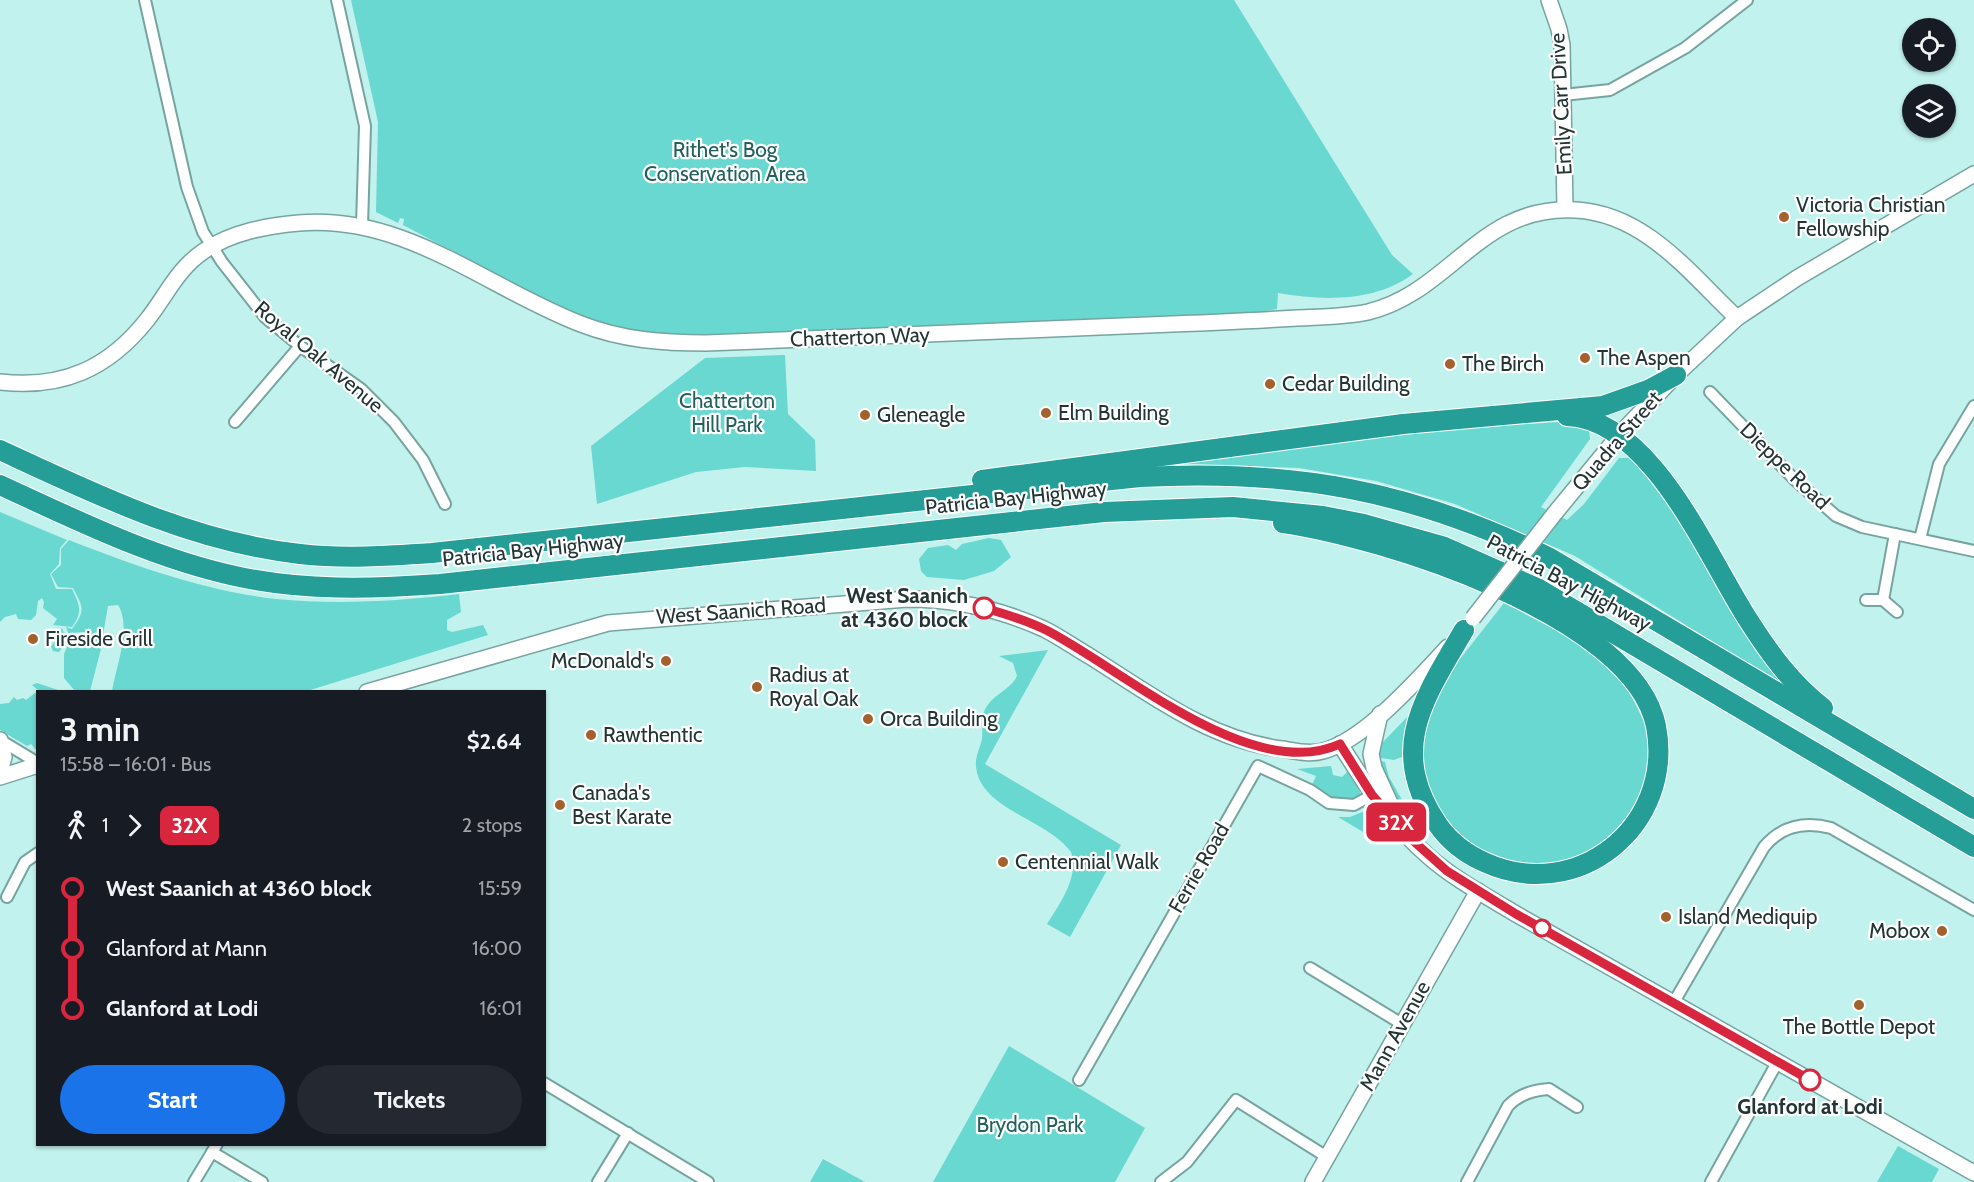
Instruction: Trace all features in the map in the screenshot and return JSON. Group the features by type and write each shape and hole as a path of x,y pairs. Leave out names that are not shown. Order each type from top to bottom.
{"highway":[{"path":"678,527 717,515 1403,424 1603,406 1648,390 1676,375"},
{"path":"1513,415 1575,416 1620,434 1656,471 1748,621 1787,675 1828,712 1974,800"},
{"path":"0,439 78,477 140,513"},
{"name":"Patricia Bay Highway","path":"0,450 140,513 229,542 301,554 345,557 432,553 1140,477 1186,475 1275,477 1354,489 1462,519 1550,558 1974,809"},
{"name":"Patricia Bay Highway","path":"0,485 170,558 234,576 341,589 440,584 1104,512 1198,507 1284,510 1364,524 1442,546 1539,589 1594,619 1974,847"},
{"path":"0,499 91,538 194,574 275,591 303,586"},
{"path":"1104,512 1140,517 1230,517 1333,532 1435,562 1507,593 1577,631 1623,666 1638,684 1655,724 1658,744 1658,767 1646,806 1626,836 1597,859 1563,872 1541,874 1517,873 1496,868 1456,846 1430,813 1415,772 1413,746 1417,721 1424,699 1469,624"}],"main road":[{"name":"Emily Carr Drive","path":"1549,0 1560,35 1565,209"},
{"name":"Quadra Street","path":"1340,744 1405,693 1469,624 1620,434 1676,375 1737,318 1797,278 1974,174"},
{"name":"Chatterton Way","path":"0,382 25,385 62,379 85,372 110,358 147,320 171,282 212,246 234,236 272,226 321,222 362,225 383,230 430,249 553,313 583,325 644,340 706,343 1218,322 1368,312 1404,298 1424,285 1487,234 1505,224 1525,216 1565,209 1599,213 1638,228 1679,262 1737,318"},
{"name":"West Saanich Road","path":"374,690 614,621 907,599 950,600 1014,616 1045,629 1186,717 1225,736 1269,747 1303,752 1322,752 1340,744"},
{"path":"1380,714 1371,755 1400,827"},
{"path":"0,740 4,757 0,774 36,765"},
{"path":"1340,744 1372,795 1400,827 1427,855 1478,891 1974,1173"},
{"name":"Mann Avenue","path":"1313,1182 1478,891"}],"street":[{"name":"Royal Oak Avenue","path":"145,0 190,198 212,246 265,317 300,346 361,389 394,422 423,460 445,504"},
{"path":"337,0 365,126 362,225"},
{"path":"1563,95 1610,90 1685,48 1747,0"},
{"path":"235,423 300,346"},
{"name":"Dieppe Road","path":"1710,392 1794,478 1836,516 1862,527 1974,551"},
{"path":"1920,539 1939,464 1973,408"},
{"path":"1883,600 1895,534"},
{"path":"1866,600 1883,600 1897,612"},
{"path":"0,740 36,763"},
{"name":"Ferrie Road","path":"1079,1080 1258,766 1310,790 1329,803 1354,805 1372,795"},
{"path":"1674,1002 1764,847 1771,838 1790,828 1810,824 1831,828 1974,910"},
{"path":"7,897 25,862 36,854"},
{"path":"1310,968 1402,1023"},
{"path":"1711,1182 1778,1061"},
{"path":"546,1084 708,1182"},
{"path":"1467,1182 1508,1106 1515,1099 1549,1089 1577,1107"},
{"path":"1161,1182 1187,1162 1236,1100 1327,1157"},
{"path":"598,1182 627,1133"},
{"path":"194,1182 214,1148 262,1182"}],"green space":[{"name":"Rithet's Bog Conservation Area","path":"351,0 1234,0 1392,255 1413,274 1382,290 1348,297 1295,296 1278,293 1277,309 1250,314 703,337 633,332 570,313 403,225 404,219 400,218 398,223 376,212 378,122"},
{"name":"Chatterton Hill Park","path":"785,355 788,414 815,440 816,471 745,467 696,472 597,504 591,446 705,358"},
{"path":"1559,422 1581,423 1589,430 1590,439 1541,507 1567,520 1584,504 1619,458 1630,458 1663,491 1787,685 1782,685 1575,556 1455,504 1376,481 1299,468 1181,464 1183,461 1428,430"},
{"path":"0,512 67,540 60,548 59,564 50,574 56,589 72,589 77,600 79,613 72,627 53,625 57,619 43,608 42,598 38,601 36,615 31,620 18,619 16,614 5,617 0,622"},
{"path":"989,538 1001,540 1011,557 994,571 964,580 927,577 921,571 919,559 928,548 948,545 956,550 962,544"},
{"path":"69,540 197,584 276,599 322,602 368,601 459,594 461,612 447,620 447,630 452,632 483,625 488,635 310,690 112,690 122,647 124,625 122,614 118,605 108,606 102,641 98,642 86,632 68,633 66,627 72,629 82,608 73,588 58,587 51,574 61,565 61,549"},
{"path":"1504,603 1593,650 1619,671 1651,736 1644,797 1623,829 1562,866 1525,869 1490,859 1445,825 1424,780 1421,756 1426,715 1445,678"},
{"path":"62,628 67,641 59,652 53,651 51,647"},
{"path":"86,636 101,649 90,690 74,690 64,678 64,654 71,638"},
{"path":"1048,650 985,764 1121,845 1070,937 1047,924 1071,880 1073,861 1071,852 1060,841 989,793 980,781 976,766 982,739 984,712 991,701 1010,686 1017,676 1013,663 999,656"},
{"path":"37,683 58,690 38,690 32,685"},
{"path":"36,694 36,749 31,744 27,746 0,730 0,704 9,703 14,697 17,700 23,698 26,700"},
{"path":"1415,709 1402,757 1394,760 1381,758 1379,753 1382,743"},
{"path":"1381,761 1385,762 1389,777 1414,821 1387,787 1378,764"},
{"path":"1331,766 1333,775 1342,777 1347,772 1361,787 1360,796 1356,801 1335,802 1311,787 1316,776 1297,769"},
{"path":"1372,808 1383,820 1385,829 1375,839 1338,817 1350,817"},
{"name":"Brydon Park","path":"1009,1046 1145,1128 1115,1182 933,1182"},
{"path":"1898,1146 1939,1169 1932,1182 1877,1182"},
{"path":"823,1159 865,1182 810,1182"}],"bus line":[{"name":"32X","path":"984,608 1014,616 1051,633 1186,717 1225,736 1269,747 1303,752 1322,752 1340,744 1372,795 1410,838 1447,871 1516,914 1810,1080"}],"place":[{"name":"Victoria Christian Fellowship","path":"1784,217"},
{"name":"The Aspen","path":"1585,358"},
{"name":"The Birch","path":"1450,364"},
{"name":"Cedar Building","path":"1270,384"},
{"name":"Elm Building","path":"1046,413"},
{"name":"Gleneagle","path":"865,415"},
{"name":"West Saanich at 4360 block","path":"984,608"},
{"name":"Fireside Grill","path":"33,639"},
{"name":"McDonald's","path":"666,661"},
{"name":"Radius at Royal Oak","path":"757,687"},
{"name":"Orca Building","path":"868,719"},
{"name":"Rawthentic","path":"591,735"},
{"name":"Canada's Best Karate","path":"560,805"},
{"name":"Centennial Walk","path":"1003,862"},
{"name":"Island Mediquip","path":"1666,917"},
{"name":"Mobox","path":"1942,931"},
{"name":"The Bottle Depot","path":"1859,1005"},
{"name":"Glanford at Lodi","path":"1810,1080"}]}
